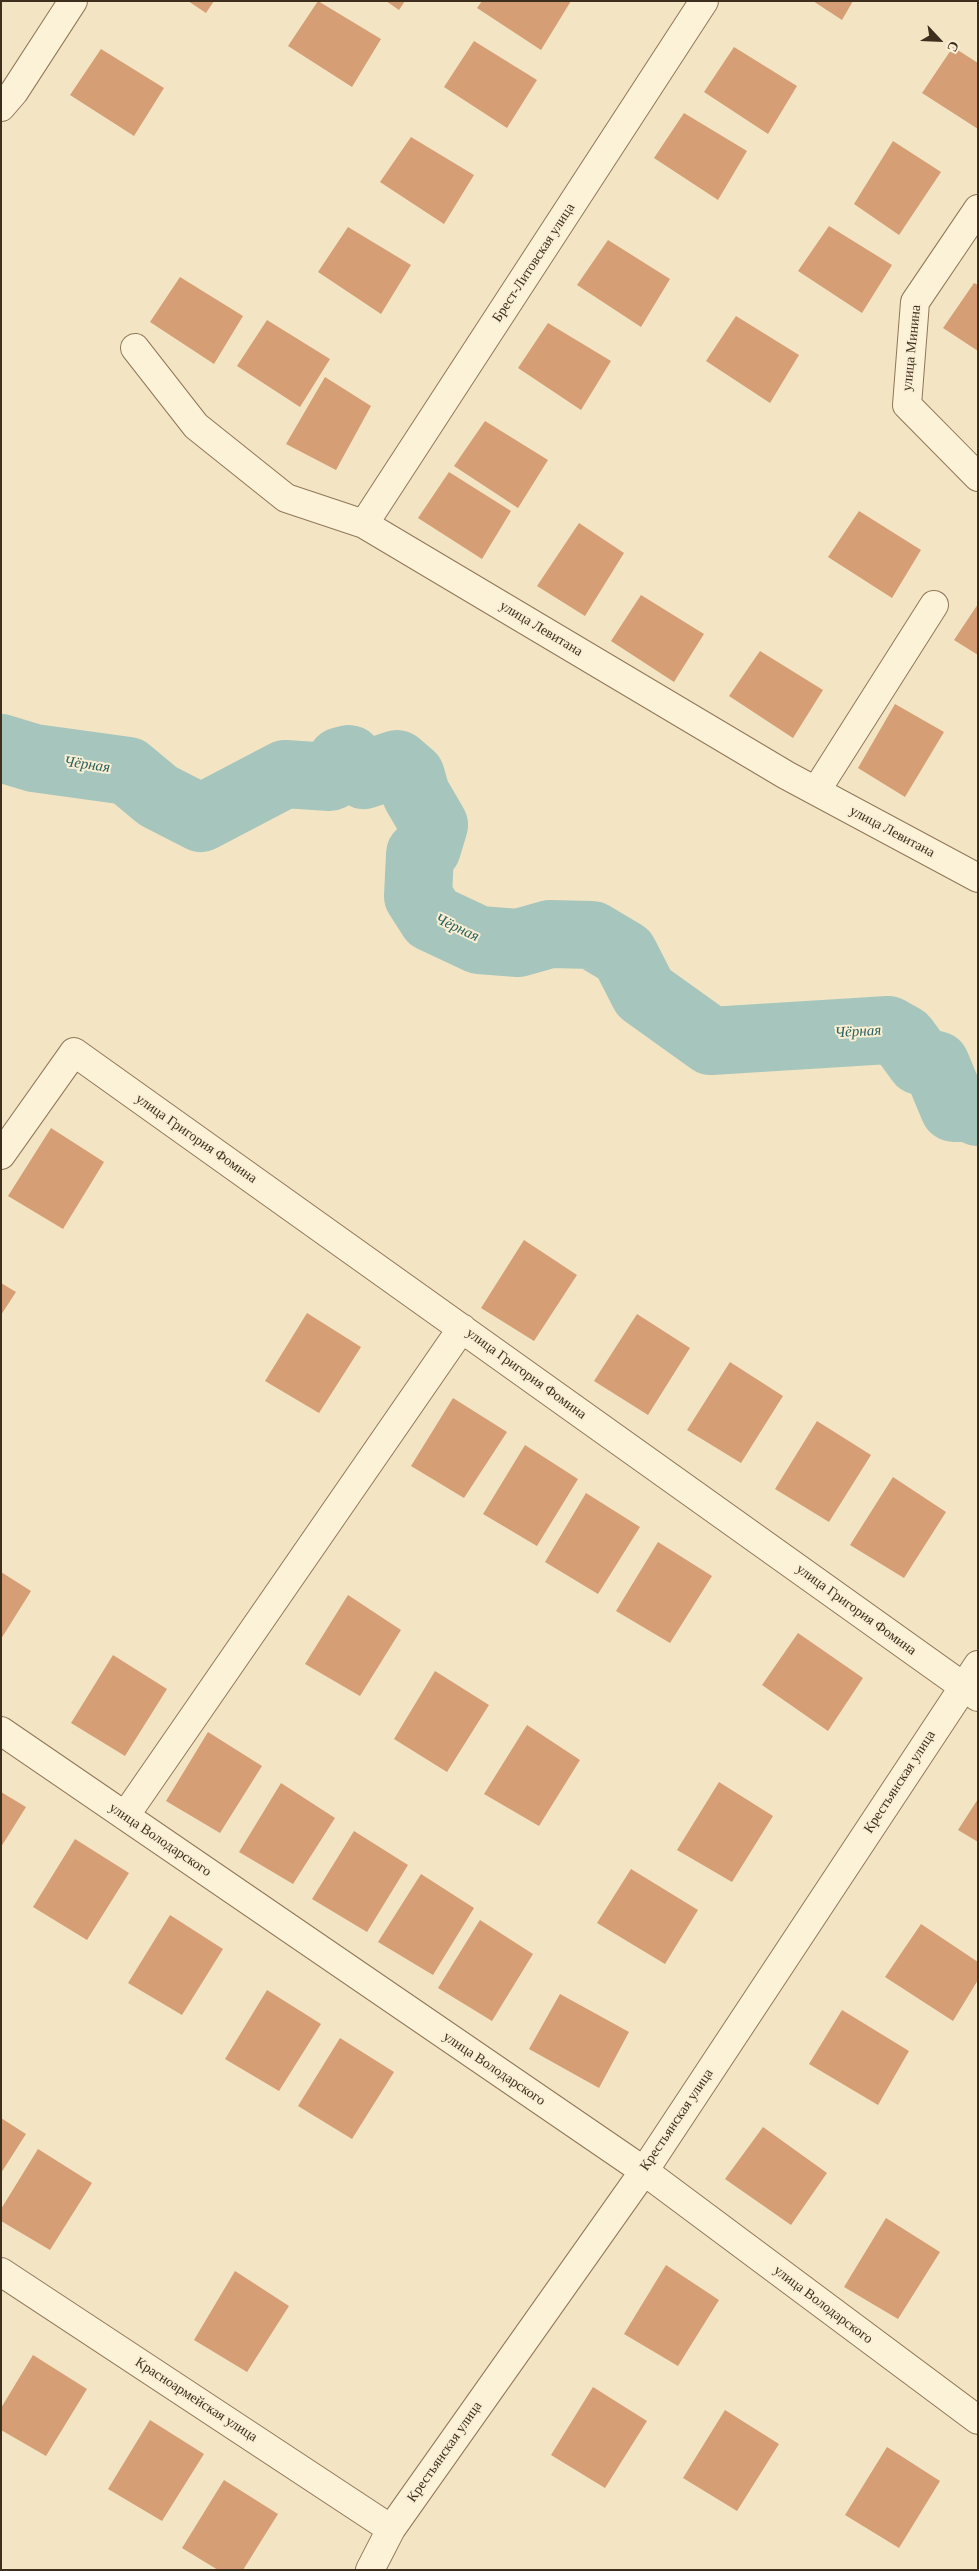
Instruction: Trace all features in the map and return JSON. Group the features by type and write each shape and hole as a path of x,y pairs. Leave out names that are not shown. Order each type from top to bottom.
{"street":[{"path":"1,107 14,92 73,1"},
{"name":"Брест-Литовская улица","path":"364,524 704,1"},
{"name":"улица Минина","path":"978,209 915,302 907,405 978,477"},
{"name":"улица Левитана","path":"135,348 196,426 286,498 364,524 816,791 978,878"},
{"path":"816,791 934,605"},
{"name":"улица Григория Фомина","path":"1,1155 74,1052 462,1328 973,1683"},
{"path":"125,1816 462,1328"},
{"name":"Крестьянская улица","path":"370,2570 390,2529 644,2171 973,1683"},
{"name":"улица Володарского","path":"1,1731 644,2171 978,2420"},
{"name":"Красноармейская улица","path":"1,2272 390,2529"}],"building":[{"path":"188,1 214,1 206,13"},
{"path":"318,1 381,39 352,87 288,46"},
{"path":"386,1 405,1 399,10"},
{"path":"482,1 571,1 541,50 477,8"},
{"path":"813,1 853,1 842,20"},
{"path":"474,41 537,80 507,128 444,87"},
{"path":"734,47 797,86 768,134 704,92"},
{"path":"953,47 978,63 978,129 922,93"},
{"path":"101,49 164,88 134,136 70,95"},
{"path":"684,113 747,151 718,200 654,158"},
{"path":"411,137 474,175 444,224 380,182"},
{"path":"893,141 941,172 899,235 854,204"},
{"path":"829,226 892,265 862,313 798,271"},
{"path":"348,227 411,265 381,314 318,272"},
{"path":"608,240 670,279 641,327 577,285"},
{"path":"180,277 243,316 214,364 150,322"},
{"path":"974,283 978,285 978,351 943,328"},
{"path":"736,316 799,355 770,403 706,361"},
{"path":"267,320 330,359 300,407 237,366"},
{"path":"548,323 611,361 581,410 518,368"},
{"path":"325,377 371,406 336,470 286,444"},
{"path":"485,421 548,460 518,508 454,466"},
{"path":"449,472 511,511 482,559 418,518"},
{"path":"859,511 921,550 892,598 828,557"},
{"path":"579,523 624,553 585,616 537,586"},
{"path":"641,595 704,634 674,682 611,641"},
{"path":"978,604 978,655 954,640"},
{"path":"760,651 823,690 793,738 729,696"},
{"path":"895,704 944,732 905,797 858,768"},
{"path":"51,1128 104,1162 63,1229 8,1196"},
{"path":"524,1240 577,1275 534,1341 481,1308"},
{"path":"1,1283 16,1292 1,1315"},
{"path":"307,1313 361,1347 319,1413 265,1381"},
{"path":"637,1314 690,1348 648,1415 594,1381"},
{"path":"730,1362 783,1396 741,1463 687,1430"},
{"path":"453,1398 507,1432 464,1498 411,1466"},
{"path":"817,1421 871,1455 829,1522 775,1489"},
{"path":"525,1445 578,1479 537,1546 483,1514"},
{"path":"893,1477 946,1512 904,1578 850,1545"},
{"path":"586,1493 640,1527 598,1594 545,1562"},
{"path":"658,1542 712,1576 670,1643 616,1611"},
{"path":"1,1572 31,1591 1,1639"},
{"path":"348,1595 401,1630 360,1696 305,1664"},
{"path":"798,1633 863,1678 828,1731 762,1685"},
{"path":"113,1655 167,1689 125,1756 71,1723"},
{"path":"435,1671 489,1705 447,1772 394,1739"},
{"path":"527,1725 580,1760 539,1826 484,1794"},
{"path":"208,1732 262,1766 220,1833 166,1801"},
{"path":"719,1782 773,1816 732,1882 677,1850"},
{"path":"281,1783 335,1818 293,1884 239,1852"},
{"path":"1,1792 26,1807 1,1847"},
{"path":"978,1799 978,1842 958,1830"},
{"path":"354,1831 408,1865 367,1932 312,1899"},
{"path":"75,1839 129,1873 87,1940 33,1907"},
{"path":"631,1869 698,1910 665,1964 597,1923"},
{"path":"421,1874 474,1908 433,1975 378,1942"},
{"path":"170,1915 223,1949 182,2015 128,1983"},
{"path":"480,1920 533,1954 492,2021 438,1988"},
{"path":"921,1924 978,1962 978,1980 953,2021 885,1977"},
{"path":"267,1990 321,2024 279,2091 225,2059"},
{"path":"560,1994 629,2032 599,2088 529,2049"},
{"path":"842,2010 909,2051 878,2105 809,2064"},
{"path":"340,2038 394,2072 352,2139 298,2106"},
{"path":"1,2118 26,2134 1,2173"},
{"path":"763,2127 827,2173 791,2225 725,2179"},
{"path":"38,2149 92,2183 50,2250 1,2221 1,2209"},
{"path":"886,2218 940,2252 898,2319 844,2287"},
{"path":"666,2265 719,2300 678,2366 624,2334"},
{"path":"235,2271 289,2306 247,2372 194,2340"},
{"path":"33,2355 87,2389 46,2456 1,2430 1,2408"},
{"path":"593,2387 647,2421 605,2488 551,2455"},
{"path":"725,2410 779,2444 737,2511 683,2478"},
{"path":"150,2420 204,2454 162,2521 108,2489"},
{"path":"887,2447 940,2481 899,2548 845,2515"},
{"path":"224,2480 278,2514 243,2570 218,2570 182,2548"}],"waterway":[{"name":"Чёрная","path":"1,748 34,758 128,771 158,796 201,818 285,774 330,777 341,761 349,759 353,767 364,775 397,764 411,776 416,794 434,825 427,848 420,854 418,896 432,918 479,940 518,943 550,934 592,935 624,954 644,993 711,1041 888,1030 904,1039 920,1061 936,1065 954,1108 970,1108 978,1112"}]}
